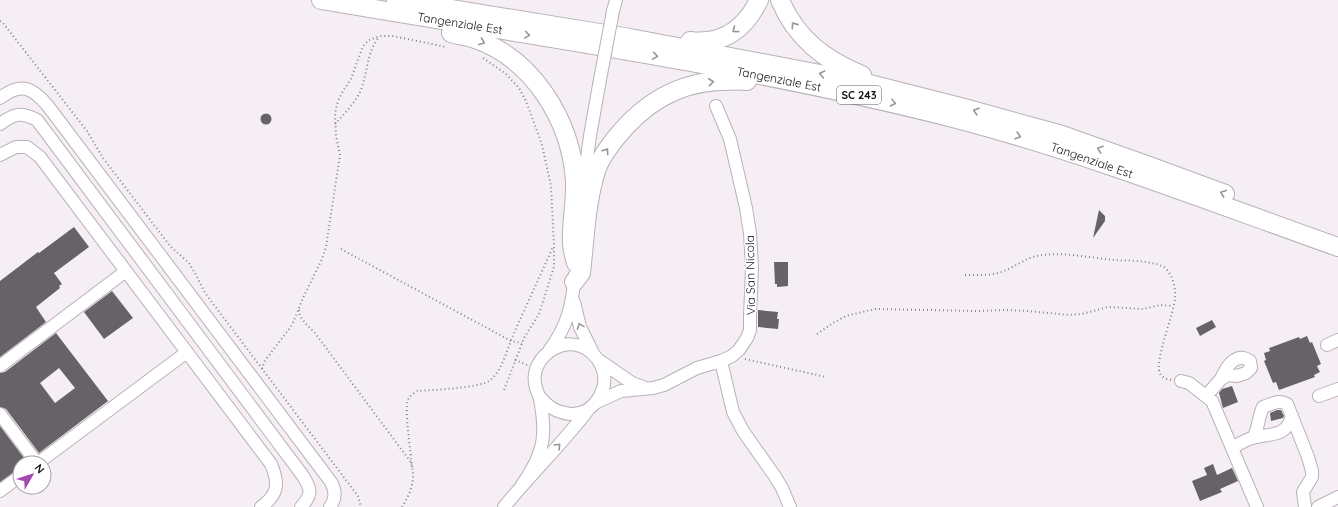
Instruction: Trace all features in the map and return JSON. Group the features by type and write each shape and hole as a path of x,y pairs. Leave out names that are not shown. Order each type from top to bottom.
{"highway":[{"name":"Tangenziale Est","path":"321,0 690,62 856,95 954,118 1033,140 1148,179 1338,247"},
{"name":"Tangenziale Est","path":"396,0 630,38 862,82 936,100 1062,135 1338,236"},
{"path":"478,0 494,7 565,23 580,30"},
{"path":"630,38 640,36 696,42 714,41 730,34 744,24 754,11 759,0"},
{"path":"780,0 787,16 802,37 832,60 862,75 926,94 936,100"},
{"path":"364,8 381,16 478,40 504,54 533,79 545,93 555,110 570,147 575,182 572,242 576,263"},
{"path":"573,289 581,272 589,204 597,166 605,152 619,134 633,119 652,103 672,91 691,85 709,82 742,80 821,94 856,95"}],"street":[{"path":"535,368 566,324 569,315 588,151 615,5"},
{"path":"0,98 12,90 23,88 35,92 43,101 331,482 334,487 335,499 330,507"},
{"name":"Via San Nicola","path":"535,368 535,387 544,402 554,411 565,414 578,413 622,391 652,388 664,385 697,368 732,356 739,350 750,330 752,268 750,233 746,208 730,139 716,106"},
{"path":"0,124 16,114 26,114 37,120 303,476 310,488 309,497 301,507"},
{"path":"0,155 16,147 26,147 40,158 271,464 277,478 275,492 267,503 261,507"},
{"path":"0,366 126,271"},
{"path":"573,289 580,327 597,358"},
{"path":"548,351 558,346 573,344 582,347 632,383 652,388"},
{"path":"49,455 187,352"},
{"name":"Via San Nicola","path":"504,507 522,485 566,438 592,407 603,391 604,372 597,358"},
{"path":"721,361 733,412 743,431 778,482 790,507"},
{"path":"1206,396 1221,379"},
{"path":"1181,381 1189,383 1212,401 1257,507"},
{"path":"1319,396 1338,389"},
{"name":"Via San Nicola","path":"522,485 534,466 542,443 543,425 540,397"},
{"path":"1253,438 1258,427 1260,412 1263,407 1277,401 1282,401 1287,404 1312,471 1312,477 1303,492 1305,507"},
{"path":"0,414 32,455"},
{"path":"1232,448 1253,438 1283,432 1288,427 1292,416"},
{"path":"0,491 12,482"},
{"path":"1318,507 1338,497"}],"path":[{"path":"0,21 4,23 78,119 103,158 170,246 189,263 205,293 358,496 361,507"},
{"path":"262,369 264,362 292,325 326,247 340,155 335,124 335,113 338,101 351,79 363,46 369,40 380,36 393,36 447,47"},
{"path":"335,124 353,103 360,91 373,45 380,36"},
{"path":"482,58 497,67 514,81 519,88 526,101 542,145 551,186 554,267 539,314 522,344 504,390"},
{"path":"402,507 412,488 407,400 417,391 479,385 489,381 497,372 554,246"},
{"path":"341,249 511,341 522,344"},
{"path":"965,275 986,276 1003,272 1030,258 1047,254 1155,263 1164,268 1170,274 1175,289 1175,298 1159,360 1159,370 1162,377 1181,381"},
{"path":"818,334 846,316 875,308 978,311 1004,310 1069,315 1082,314 1108,307 1137,309 1160,305 1173,306"},
{"path":"298,309 300,316 315,333 410,461 412,467"},
{"path":"732,356 826,377"},
{"path":"515,360 535,368"}],"building":[{"path":"266,113 270,115 272,119 270,123 266,125 262,123 260,119 262,115"},
{"path":"1099,210 1105,216 1105,221 1093,238"},
{"path":"74,227 89,247 54,273 62,284 59,286 60,288 36,307 46,322 0,357 0,281"},
{"path":"774,262 788,262 788,286 777,287 777,284 775,284"},
{"path":"112,291 133,318 104,339 84,312"},
{"path":"758,310 778,312 778,329 758,327"},
{"path":"1212,320 1216,327 1200,336 1196,328"},
{"path":"56,333 108,401 39,453 6,409 0,407 0,373 5,372","holes":["59,368 75,388 55,403 40,383"]},
{"path":"1307,336 1310,343 1312,342 1321,364 1317,366 1320,372 1314,375 1315,377 1279,390 1276,382 1273,383 1264,361 1266,360 1264,353 1270,351 1269,348 1299,337 1300,339"},
{"path":"1232,386 1238,402 1223,408 1219,393 1222,389"},
{"path":"1281,410 1284,416 1283,418 1271,421 1270,413"},
{"path":"0,426 22,455 12,455 12,474 0,482"},
{"path":"1213,464 1217,475 1232,468 1238,481 1220,489 1222,492 1200,501 1192,481 1207,475 1204,468"}]}
